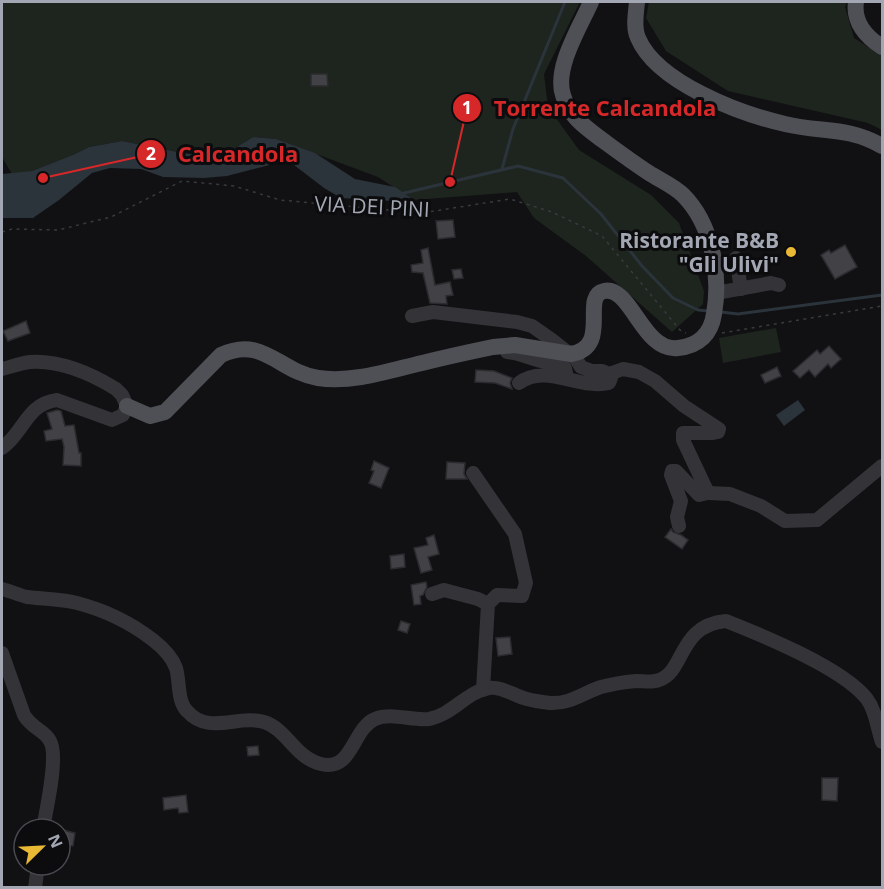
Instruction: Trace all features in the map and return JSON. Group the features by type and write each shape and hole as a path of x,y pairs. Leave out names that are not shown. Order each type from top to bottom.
{"main road":[{"path":"127,406 150,416 165,412 221,354 243,348 262,353 303,375 343,380 493,347 515,345 571,354 583,351 590,342 594,332 593,306 596,296 606,290 623,300 646,331 659,344 669,348 679,348 706,334 715,313 716,291 708,235 698,213 682,194 582,126 570,111 563,96 562,67 591,2"},
{"path":"637,2 635,20 638,37 644,48 654,60 674,76 703,94 740,112 787,124 852,132 882,146"},
{"path":"856,2 856,15 860,25 867,35 882,47"}],"street":[{"path":"735,258 741,289"},
{"path":"716,291 771,283 779,285"},
{"path":"412,316 433,312 517,322 532,326 571,354 581,367 609,374 622,369 639,372 655,381 684,406 718,429 718,432 713,433 683,433 683,440 708,493"},
{"path":"469,352 519,353 562,365 566,368 567,378"},
{"path":"2,369 30,362 54,363 72,367 116,389 126,400 127,406 120,418 112,420 57,400 48,401 32,412 10,442 2,448"},
{"path":"519,383 527,377 567,378 601,385 609,383 611,378 609,374"},
{"path":"679,526 677,517 681,501 671,475 672,471 676,471 699,495 730,494 761,507 785,521 818,520 882,466"},
{"path":"473,473 514,534 526,583 522,596 497,595 488,604 483,690"},
{"path":"2,589 25,596 76,602 116,616 167,652 176,666 184,709 191,716 200,722 217,724 253,720 264,722 274,726 302,755 322,765 329,766 346,757 357,736 374,719 383,716 419,720 432,718 447,712 483,690 496,688 529,700 552,703 570,701 600,687 636,681 655,682 664,679 670,673 687,643 702,628 715,622 726,621 827,666 849,683 867,698 874,712 876,728 882,742"},
{"path":"432,594 444,590 478,598 488,604"},
{"path":"2,653 24,715 29,724 47,736 54,751 45,817"}],"path":[{"name":"VIA DEI PINI","path":"2,232 12,229 58,230 111,217 182,181 234,186 280,200 422,213 510,199 552,212 602,236 680,330 706,334"},
{"path":"730,330 882,306"}],"shaded area":[{"path":"2,2 580,2 544,74 548,107 579,150 651,195 679,223 704,291 703,304 672,332 586,256 534,218 517,192 414,200 378,177 276,139 253,137 232,150 188,154 122,141 89,147 32,171 12,174 2,157"},
{"path":"649,2 847,2 845,7 854,38 882,56 882,130 868,123 728,91 666,51 646,18"},
{"path":"253,137 276,139 315,153 355,179 395,187 411,198 392,201 341,198 294,165 281,162 227,176 204,178 163,177 141,169 110,168 92,173 33,218 2,218 2,174 32,171 89,147 122,141 188,154 232,150"},
{"path":"776,328 781,352 723,363 719,338"},
{"path":"798,400 805,410 784,426 776,415"}],"building":[{"path":"311,74 327,74 328,86 311,86"},
{"path":"453,220 455,237 438,239 436,221"},
{"path":"845,245 857,267 835,279 821,255 829,250 831,253"},
{"path":"428,248 435,285 450,282 453,295 446,296 447,304 430,303 423,273 412,272 411,265 423,263 421,250"},
{"path":"461,269 463,278 454,279 452,270"},
{"path":"26,321 30,333 8,341 3,331"},
{"path":"829,346 841,359 831,368 828,364 815,377 809,370 800,378 793,371 817,350 820,354"},
{"path":"777,367 781,376 765,383 761,375"},
{"path":"476,370 494,371 512,378 510,383 512,389 495,383 475,382"},
{"path":"61,411 65,426 74,425 79,453 81,453 81,466 63,465 62,439 46,441 44,431 52,429 47,413"},
{"path":"374,461 389,468 381,488 369,483 374,471 371,470"},
{"path":"447,462 465,463 464,474 467,479 446,479"},
{"path":"671,529 688,540 682,549 665,537"},
{"path":"434,535 439,554 428,557 432,570 421,573 414,548 428,545 426,538"},
{"path":"404,554 405,567 391,569 390,556"},
{"path":"426,582 427,587 420,596 421,604 414,605 411,585"},
{"path":"401,621 410,624 407,633 398,630"},
{"path":"510,637 512,654 498,656 496,638"},
{"path":"258,746 259,755 248,756 247,747"},
{"path":"822,778 838,778 837,801 822,800"},
{"path":"186,795 188,812 179,813 178,808 164,810 163,798"},
{"path":"72,832 75,833 72,846"}],"waterway":[{"path":"502,169 513,129 565,2"},
{"path":"400,194 518,166 563,178 601,214 642,266 673,298 698,310 708,311"},
{"path":"721,312 738,314 882,295"}],"place":[{"name":"Calcandola","path":"43,178"},
{"name":"Torrente Calcandola","path":"450,182"},
{"name":"Ristorante B&B \"Gli Ulivi\"","path":"791,252"}]}
